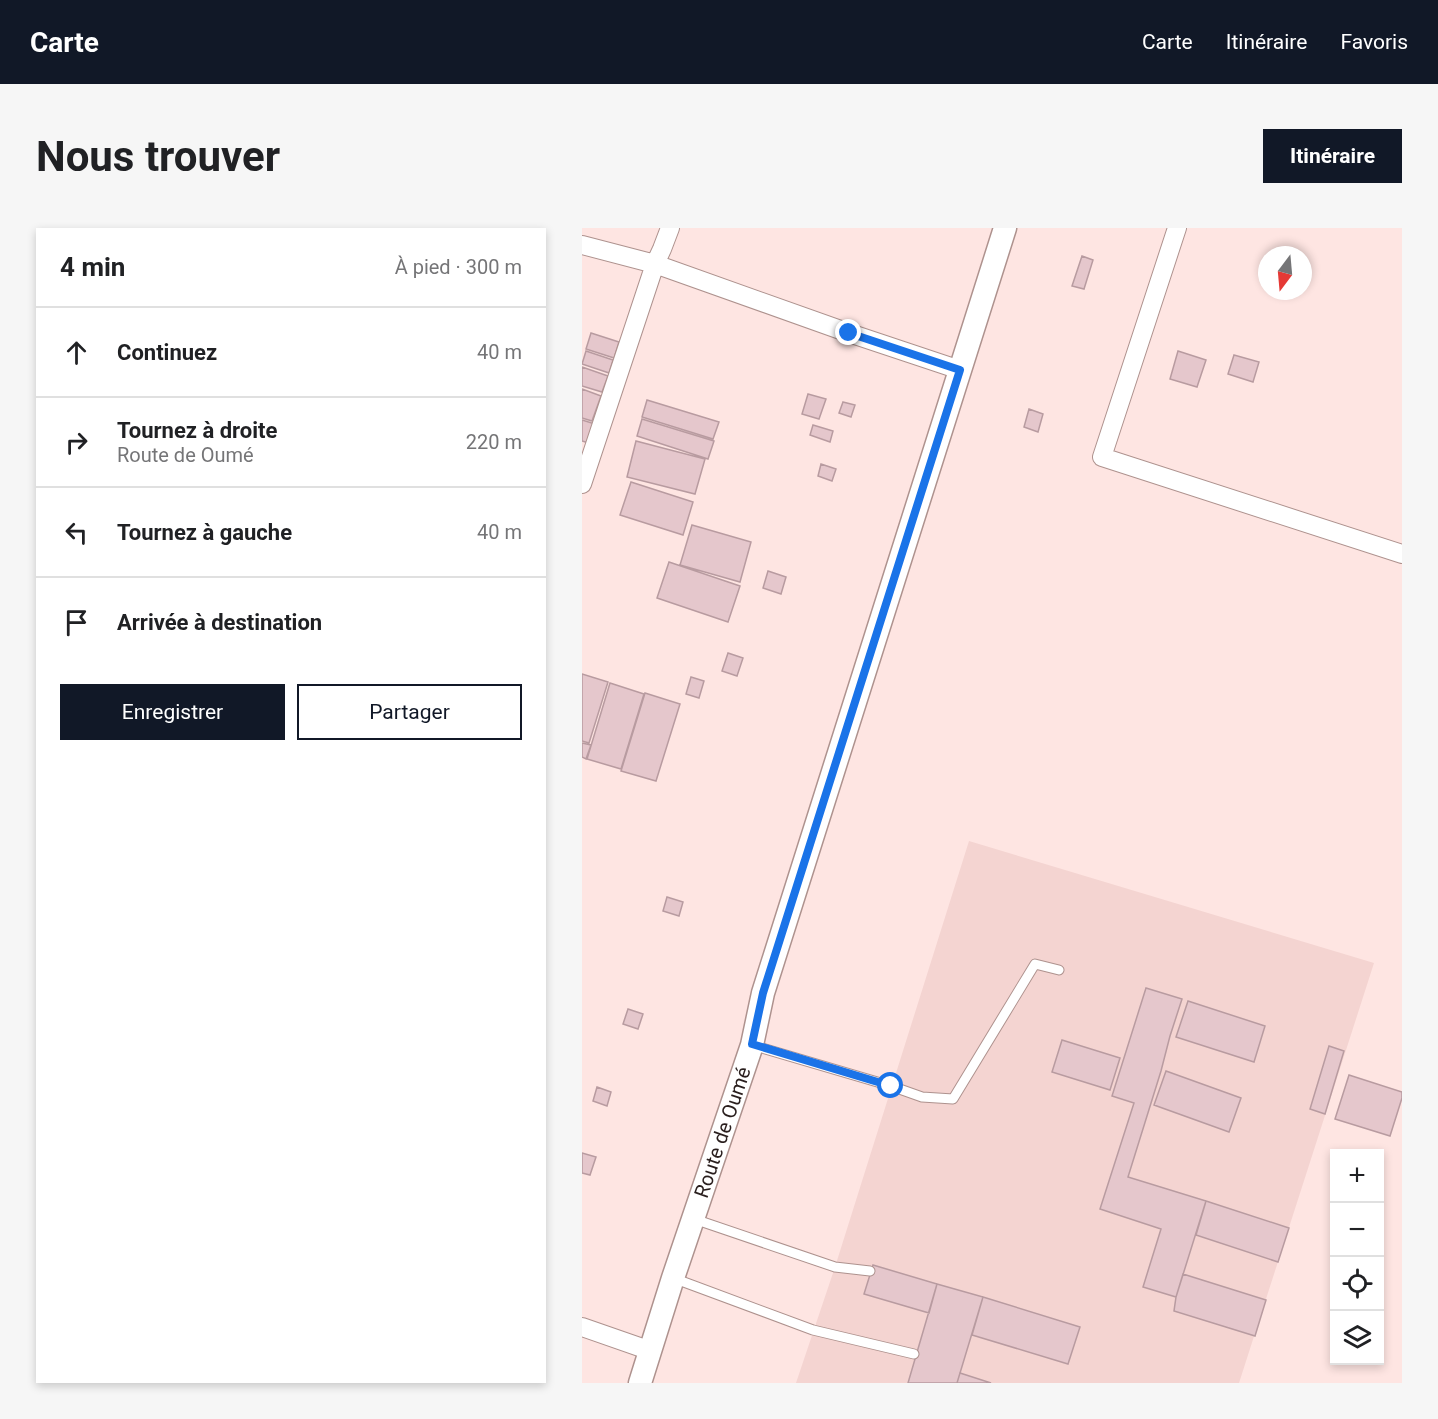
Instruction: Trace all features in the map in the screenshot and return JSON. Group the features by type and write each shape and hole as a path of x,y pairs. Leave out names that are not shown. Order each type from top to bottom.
{"street":[{"path":"582,484 654,264 670,228"},
{"name":"Route de Oumé","path":"640,1383 752,1044 763,993 1005,228"},
{"path":"1178,228 1102,457 1402,554"},
{"path":"582,245 654,264 960,370"},
{"path":"582,1327 651,1351"}],"lane":[{"path":"752,1044 922,1097 953,1099 1035,964 1059,970"},
{"path":"694,1219 835,1267 870,1271"},
{"path":"673,1278 813,1330 914,1354"}],"shaded area":[{"path":"969,841 1374,963 1239,1383 796,1383 835,1267"}],"building":[{"path":"1082,256 1093,260 1084,289 1072,286"},
{"path":"591,333 619,342 614,358 586,349"},
{"path":"586,351 613,360 609,373 582,364"},
{"path":"1178,351 1206,360 1197,387 1170,379"},
{"path":"1234,355 1259,362 1253,382 1228,374"},
{"path":"582,367 608,376 602,392 582,386"},
{"path":"582,389 601,396 592,421 582,418"},
{"path":"808,394 826,399 819,419 802,414"},
{"path":"647,400 719,422 713,439 642,417"},
{"path":"843,402 855,405 851,417 839,413"},
{"path":"1029,409 1043,414 1038,432 1024,427"},
{"path":"642,419 714,441 708,459 637,436"},
{"path":"582,420 595,424 589,443 582,441"},
{"path":"813,425 833,431 830,442 810,435"},
{"path":"636,441 705,459 695,494 627,477"},
{"path":"821,464 836,469 832,481 818,476"},
{"path":"631,482 693,502 683,535 620,515"},
{"path":"692,525 751,542 740,582 680,565"},
{"path":"669,562 740,586 728,622 657,598"},
{"path":"768,571 786,577 781,594 763,588"},
{"path":"728,653 743,658 737,676 722,671"},
{"path":"582,674 608,682 589,743 582,741"},
{"path":"691,677 704,681 699,698 686,694"},
{"path":"610,683 644,694 621,769 587,759"},
{"path":"645,693 680,704 656,781 621,771"},
{"path":"582,743 591,745 586,759 582,757"},
{"path":"667,897 683,902 679,916 663,911"},
{"path":"1146,988 1182,999 1128,1177 1206,1201 1176,1297 1143,1287 1161,1229 1100,1209 1134,1103 1112,1096"},
{"path":"1188,1001 1265,1026 1254,1062 1176,1037"},
{"path":"628,1009 643,1014 638,1029 623,1024"},
{"path":"1062,1040 1120,1058 1110,1090 1052,1072"},
{"path":"1329,1046 1344,1051 1325,1114 1310,1109"},
{"path":"1166,1071 1241,1098 1229,1132 1154,1105"},
{"path":"1349,1075 1402,1092 1390,1136 1335,1119"},
{"path":"597,1087 611,1092 607,1106 593,1101"},
{"path":"582,1153 596,1157 590,1175 582,1173"},
{"path":"1206,1201 1289,1228 1278,1262 1196,1235"},
{"path":"873,1265 937,1284 929,1313 864,1294"},
{"path":"1183,1274 1266,1300 1255,1336 1174,1311"},
{"path":"937,1284 983,1297 957,1383 908,1383"},
{"path":"983,1297 1080,1327 1068,1364 972,1335"},
{"path":"960,1373 991,1383 957,1383"}],"route":[{"path":"849,333 960,370 763,993 752,1044 891,1086"}]}
